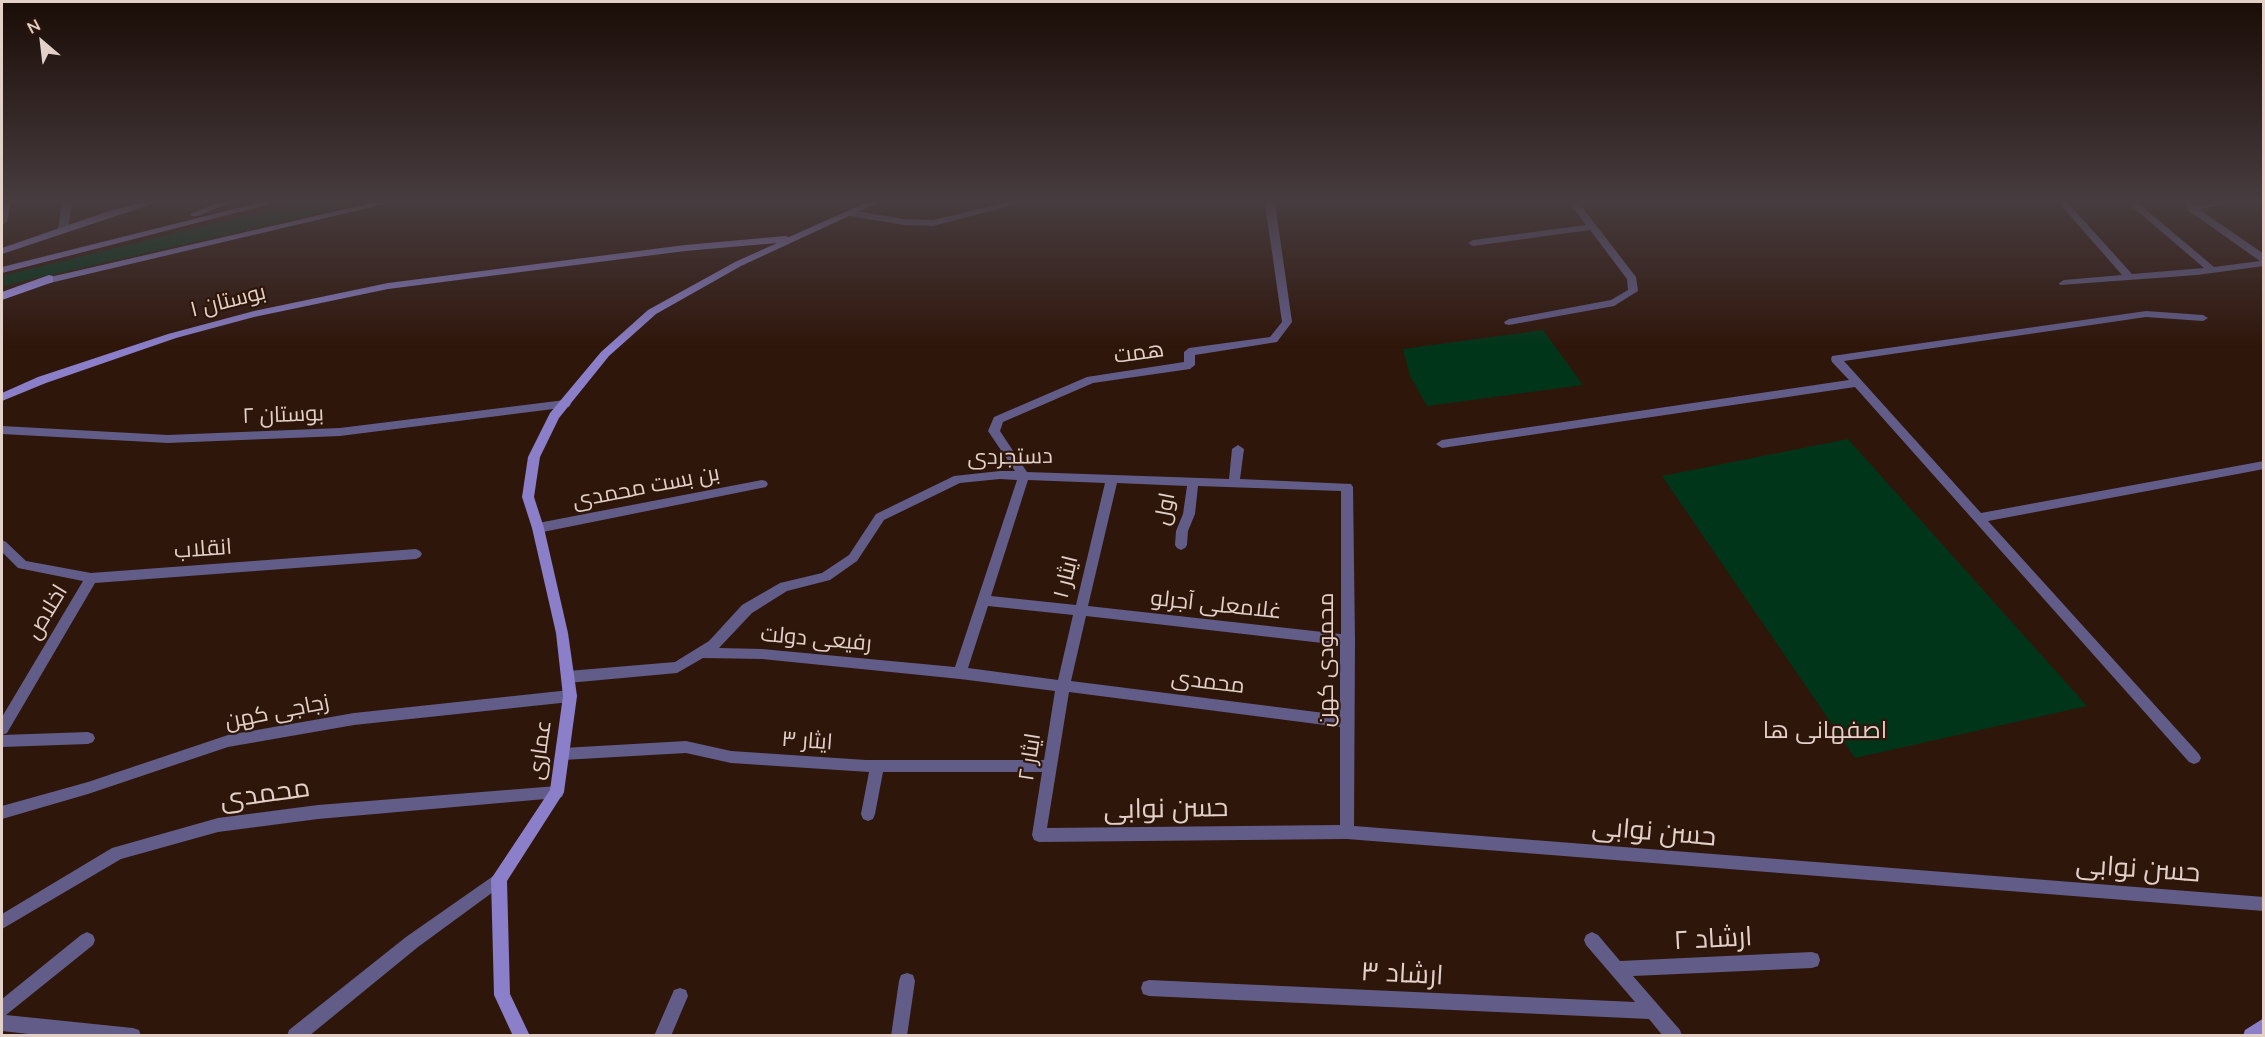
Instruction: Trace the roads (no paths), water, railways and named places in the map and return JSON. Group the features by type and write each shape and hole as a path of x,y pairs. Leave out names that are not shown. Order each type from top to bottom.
{"main road":[{"path":"2,294 49,279"}],"street":[{"path":"2,270 75,251"},
{"path":"49,279 171,251"},
{"name":"بوستان ۱","path":"2,397 42,380 172,336 254,314 388,286 658,251"},
{"name":"عماری","path":"296,1035 412,942 499,879 557,792 570,696 562,633 538,528 528,497 534,457 554,416 605,354 652,312 738,264 766,251"},
{"name":"همت","path":"1024,476 994,431 998,420 1091,380 1190,365 1189,352 1273,340 1287,322 1277,251"},
{"path":"1509,322 1614,303 1633,291 1632,279 1611,251"},
{"path":"2106,251 2130,278"},
{"path":"2190,251 2212,270"},
{"path":"2251,251 2264,261"},
{"path":"2064,283 2212,270 2264,261"},
{"path":"2194,758 1836,359 2146,314 2203,318"},
{"path":"1442,444 1857,383"},
{"name":"بوستان ۲","path":"2,430 168,439 340,432 564,404"},
{"path":"1234,483 1238,449"},
{"path":"1979,518 2264,465"},
{"path":"960,673 1024,476"},
{"name":"دستجردی","path":"700,653 714,645 747,609 784,587 826,577 853,558 880,517 958,479 1024,476 1347,487"},
{"name":"۱ ایثار","path":"1063,685 1112,479"},
{"name":"اول","path":"1181,545 1182,531 1189,514 1193,482"},
{"name":"بن بست محمدی","path":"538,528 762,484"},
{"name":"محمودی کهن","path":"1347,487 1347,832"},
{"name":"انقلاب","path":"2,545 22,565 91,578 416,554"},
{"name":"اخلاص","path":"2,729 91,578"},
{"name":"غلامعلی آجرلو","path":"984,600 1348,640"},
{"name":"رفیعی دولت","path":"568,677 676,667 700,653 762,654 1063,685"},
{"name":"محمدی","path":"1063,685 1347,722"},
{"name":"ایثار ۲","path":"1039,835 1063,685"},
{"name":"زجاجی کهن","path":"2,813 87,788 228,741 354,719 570,696"},
{"path":"2,741 88,738"},
{"name":"ایثار ۳","path":"563,754 686,747 731,757 878,766 1050,766"},
{"path":"868,814 878,766"},
{"name":"محمدی","path":"2,922 117,853 218,825 318,812 557,792"},
{"name":"حسن نوابی","path":"1039,835 1347,832 2264,904"},
{"path":"499,879 502,995 522,1035"},
{"path":"2,1009 87,940"},
{"path":"1592,940 1674,1035"},
{"name":"ارشاد ۲","path":"1617,969 1812,960"},
{"path":"899,1035 907,981"},
{"name":"ارشاد ۳","path":"1149,988 1653,1011"},
{"path":"662,1035 680,996"},
{"path":"2,1023 133,1035"},
{"path":"2251,1035 2264,1026"}],"district":[{"name":"اصفهانی ها","path":"1825,731"}]}
